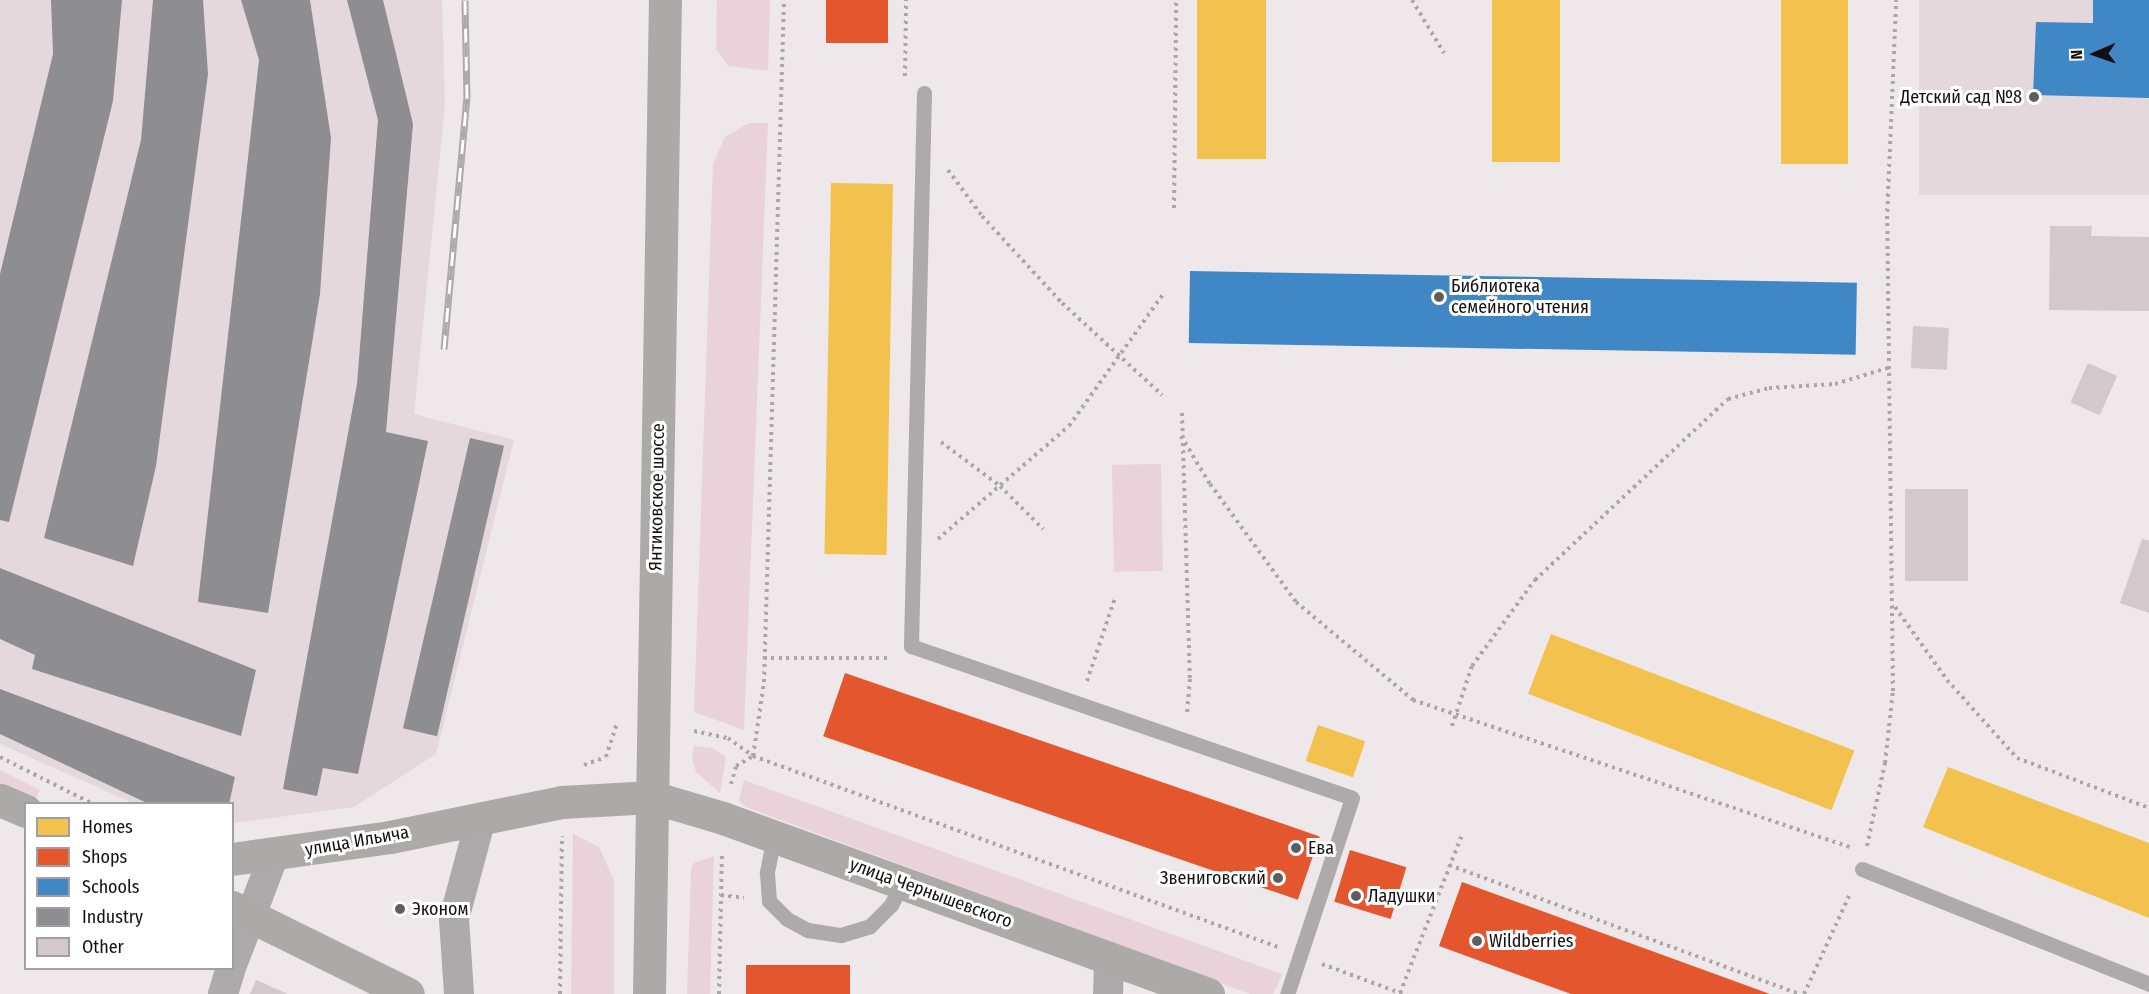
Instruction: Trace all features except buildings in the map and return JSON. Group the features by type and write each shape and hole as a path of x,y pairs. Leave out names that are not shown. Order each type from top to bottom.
{"street":[{"name":"Янтиковское шоссе","path":"649,994 664,0"},
{"name":"улица Ильича","path":"234,859 274,855 562,802 651,797"},
{"name":"улица Чернышевского","path":"651,797 774,836 1208,994"},
{"path":"0,800 24,810"},
{"path":"459,994 454,919 481,818"},
{"path":"234,957 243,912 274,855"},
{"path":"243,912 408,994"},
{"path":"1108,994 1109,957"},
{"path":"223,994 231,970"}],"lane":[{"path":"924,93 911,646 1352,798 1287,994"},
{"path":"774,836 767,873 769,902 788,919 808,930 841,935 870,926 891,905 902,882"},
{"path":"1862,869 2149,984"}],"path":[{"path":"753,756 764,682 784,0"},
{"path":"1174,208 1176,0"},
{"path":"1412,0 1444,53"},
{"path":"1449,865 1802,994 1862,869 1885,763 1893,691 1891,367 1887,219 1896,0"},
{"path":"923,134 982,216 1062,303 1162,394"},
{"path":"914,560 1069,426 1163,294"},
{"path":"1452,726 1472,666 1535,580 1728,399 1769,388 1835,384 1891,367"},
{"path":"1182,413 1190,680 1185,741"},
{"path":"917,423 1000,486 1043,529"},
{"path":"1181,436 1210,484 1296,602 1413,700 1866,853"},
{"path":"1079,704 1115,598"},
{"path":"1894,607 1947,680 2017,758 2149,808"},
{"path":"694,731 728,738 753,756 1401,994 1461,837"},
{"path":"719,994 723,818 736,766 753,756"},
{"path":"0,757 89,802"},
{"path":"560,994 562,802"}],"shaded area":[{"path":"0,0 442,0 445,105 414,414 514,440 436,754 354,807 234,823 234,802 131,802 0,744"},
{"path":"717,0 770,0 768,71 728,66 716,49"},
{"name":"Детский сад №8","path":"1919,0 2149,0 2149,195 1919,195"},
{"path":"749,123 768,123 744,730 694,712 713,164 725,137"},
{"path":"1161,464 1163,571 1114,572 1112,465"},
{"path":"694,746 712,748 726,757 720,793 696,772 692,758"},
{"path":"0,770 40,790 35,799 0,783"},
{"path":"744,780 1282,974 1273,994 1250,994 746,807 739,801"},
{"path":"573,834 599,847 614,880 614,994 571,994"},
{"path":"714,856 710,994 687,994 691,869 694,863"}],"railway":[{"path":"444,349 467,98 465,0"}],"place":[{"name":"Детский сад №8","path":"2034,97"},
{"name":"Библиотека семейного чтения","path":"1439,297"},
{"name":"Ева","path":"1296,848"},
{"name":"Звениговский","path":"1278,878"},
{"name":"Ладушки","path":"1356,896"},
{"name":"Эконом","path":"400,909"},
{"name":"Wildberries","path":"1477,941"}]}
